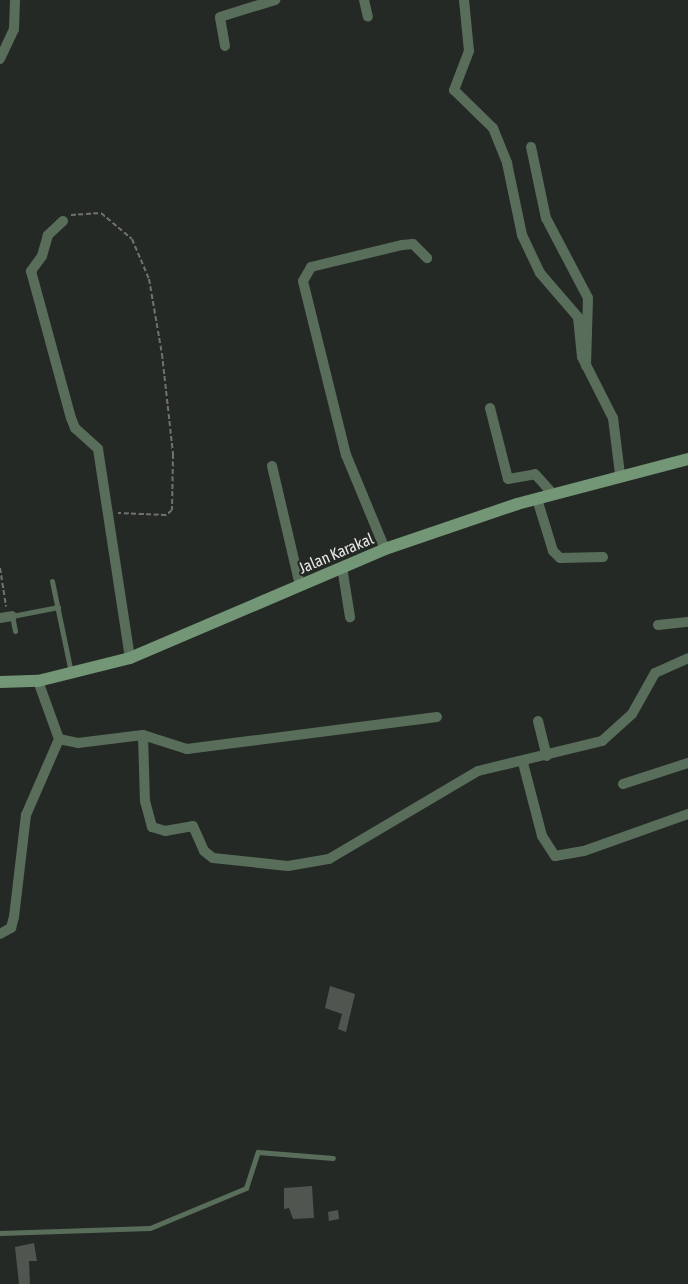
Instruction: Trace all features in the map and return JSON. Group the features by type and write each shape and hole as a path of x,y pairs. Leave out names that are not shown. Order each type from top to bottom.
{"main road":[{"name":"Jalan Karakal","path":"0,682 38,681 130,658 385,549 620,474 688,459"}],"street":[{"path":"0,59 14,29 15,0"},
{"path":"225,46 220,17 275,0"},
{"path":"364,0 368,17"},
{"path":"464,0 469,51 454,90 493,128 502,146 522,235 540,273 578,317 579,345 586,366 613,418 620,474"},
{"path":"531,148 546,218 588,298 586,366"},
{"path":"63,221 48,235 42,256 31,271 71,418 81,435 96,444 130,658"},
{"path":"385,549 346,455 303,281 311,267 402,245 413,244 427,258"},
{"path":"490,408 508,479 535,474 553,494"},
{"path":"272,466 300,585"},
{"path":"537,499 553,551 560,558 603,557"},
{"path":"342,567 350,617"},
{"path":"658,625 688,622"},
{"path":"143,735 149,824 159,830 193,826 207,854 255,865 329,859 478,771 523,763 602,741 632,714 655,673 688,658"},
{"path":"0,934 10,928 14,917 26,815 58,739 38,681"},
{"path":"58,739 78,743 143,735 186,749 437,717"},
{"path":"538,721 547,756"},
{"path":"523,763 542,836 554,856 584,851 688,814"},
{"path":"624,784 688,763"}],"lane":[{"path":"52,581 71,673"},
{"path":"15,632 7,617 58,607"},
{"path":"0,1233 150,1228 246,1188 258,1152 333,1158"}],"path":[{"path":"63,221 73,213 101,213 132,239 149,279 162,354 173,454 172,510 166,515 108,513"},
{"path":"0,568 7,617"}],"building":[{"path":"330,986 355,994 346,1032 338,1029 342,1014 325,1008"},
{"path":"312,1186 314,1218 293,1219 289,1208 284,1209 284,1188"},
{"path":"338,1210 339,1219 329,1221 328,1212"},
{"path":"34,1243 37,1261 29,1261 30,1284 19,1284 15,1247"}]}
